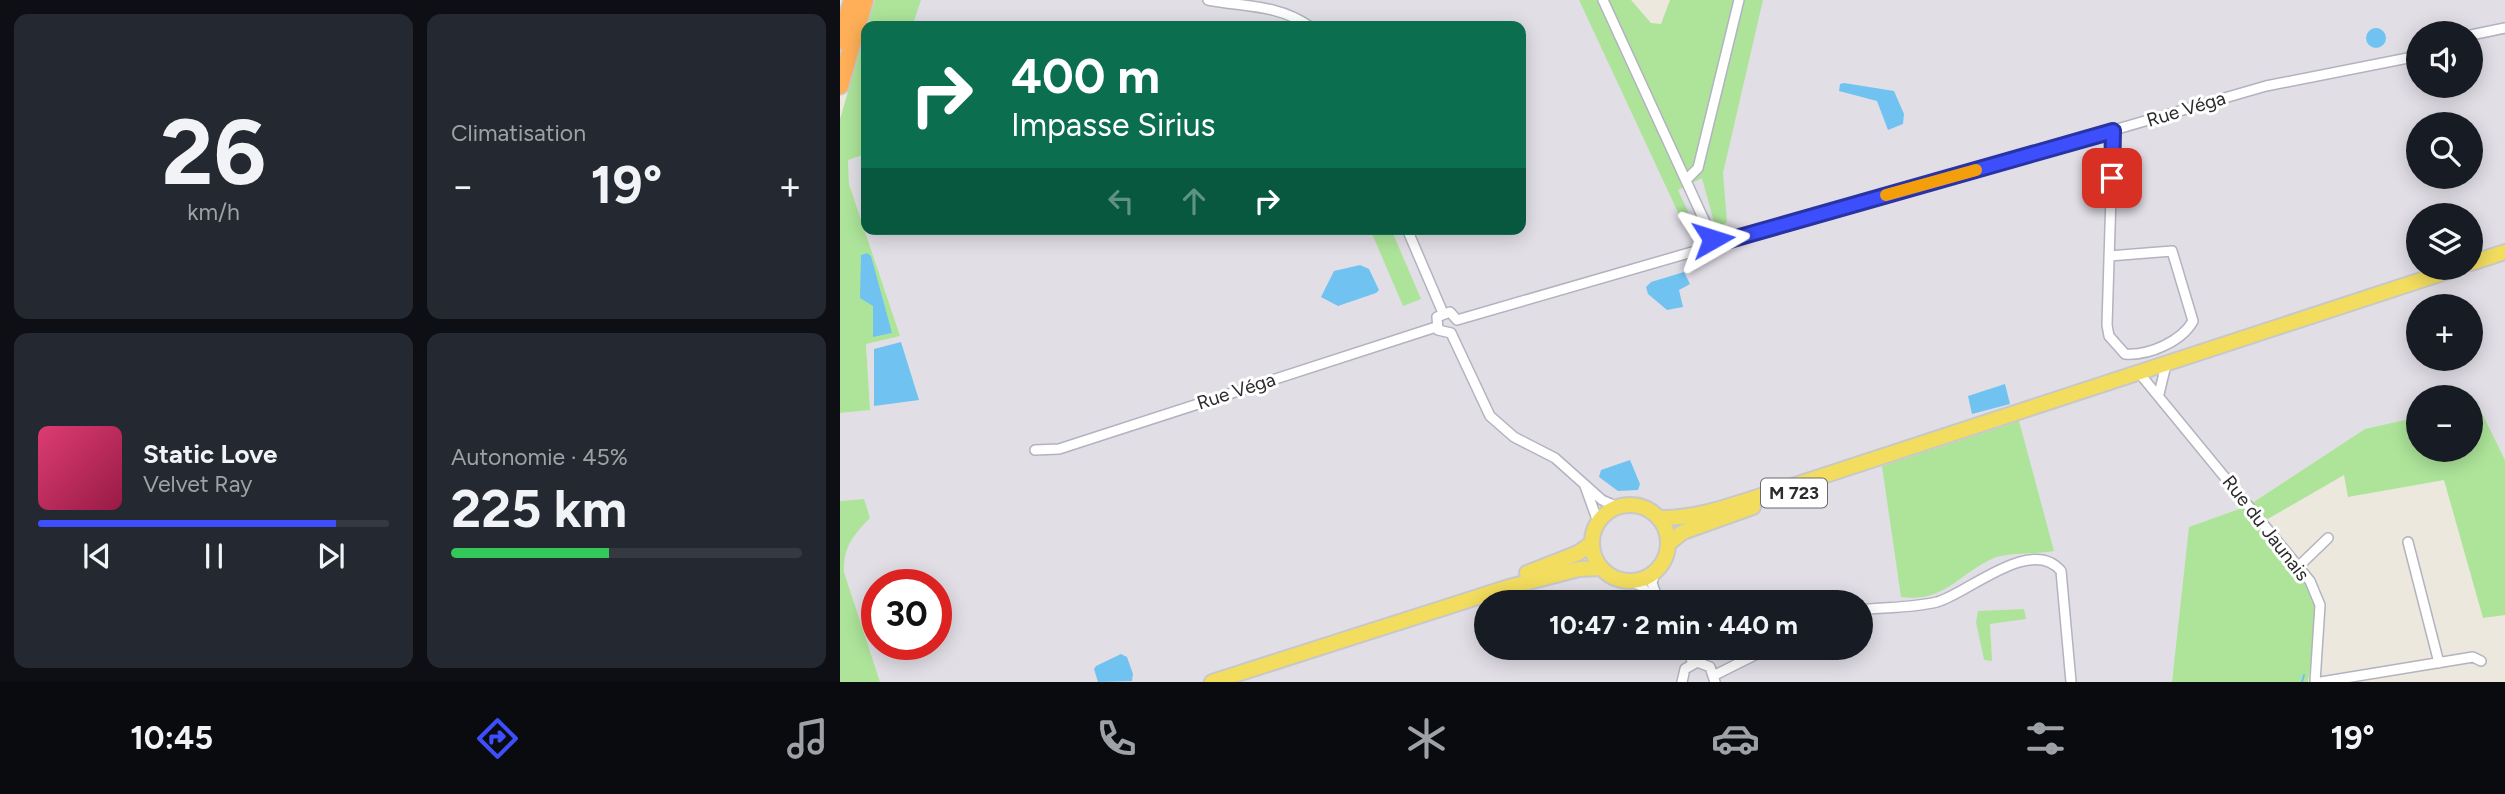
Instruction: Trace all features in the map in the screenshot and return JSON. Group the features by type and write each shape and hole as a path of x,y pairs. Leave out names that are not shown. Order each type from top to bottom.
{"highway":[{"path":"840,41 852,0"},
{"path":"840,86 865,0"}],"main road":[{"path":"2483,259 2505,252"},
{"name":"M 723","path":"1659,518 1707,512 2140,374 2422,280"},
{"name":"M 723","path":"1669,542 1683,532 1863,469 1921,444"},
{"path":"1618,507 1642,507 1659,518 1669,542 1662,564 1655,572 1630,581 1615,578 1601,568 1592,543 1598,522 1618,507"},
{"path":"1385,625 1554,564 1578,554 1592,543"},
{"path":"1212,682 1385,625 1545,577 1601,568"}],"street":[{"path":"1208,0 1270,8 1285,12 1300,21"},
{"path":"1603,0 1687,179 1711,245"},
{"path":"1687,179 1698,169 1739,0"},
{"path":"2483,33 2505,28"},
{"name":"Rue Véga","path":"1457,320 2266,86 2406,58"},
{"path":"2109,256 2172,251 2193,321 2186,335 2139,355 2125,354 2109,336 2107,325 2109,256 2113,131"},
{"path":"1410,235 1443,313"},
{"path":"1450,312 1457,320 1457,327 1451,333 1444,334 1436,327 1437,317 1443,313 1450,312"},
{"name":"Rue Véga","path":"1035,450 1059,449 1436,327"},
{"path":"1451,333 1490,416 1514,437 1555,458 1602,499 1618,507"},
{"path":"2159,394 2166,365"},
{"name":"Rue du Jaunais","path":"2140,374 2300,566 2320,604 2315,682"},
{"path":"1581,479 1593,503 1598,522"},
{"path":"2300,566 2328,538"},
{"path":"2408,542 2439,663"},
{"path":"1873,609 1914,607 1940,601 2004,567 2027,561 2049,562 2061,571 2071,682"},
{"path":"1654,590 1652,583 1655,572"},
{"path":"1630,581 1645,590"},
{"path":"2321,682 2473,657 2481,661"},
{"path":"1682,682 1685,669 1693,663 1706,664 1715,678 1747,660"}],"shaded area":[{"path":"900,0 1579,0 1667,188 1744,0 2505,0 2505,460 2483,415 2483,385 2406,385 2406,420 2365,429 2247,506 2172,674 2172,682 880,682 873,660 952,660 952,569 861,569 861,624 844,572 843,556 853,535 870,518 863,499 840,501 840,413 870,410 866,344 900,336 866,235 1526,235 1526,21 894,21"},
{"path":"861,156 861,220 849,184 848,160"}],"green space":[{"path":"875,0 921,0 914,21 869,21"},
{"path":"1579,0 1631,0 1651,23 1661,24 1670,0 1763,0 1723,173 1727,222 1720,227 1715,226 1702,178 1678,190 1697,231 1689,236"},
{"path":"861,47 861,156 848,160 849,184 861,220 861,235 866,235 900,336 866,344 870,410 840,413 840,119"},
{"path":"1373,235 1394,235 1421,299 1403,306"},
{"path":"2483,415 2505,460 2505,615 2483,618 2444,480 2348,497 2344,475 2266,520 2252,503 2365,429 2406,420 2406,462 2483,462"},
{"path":"2019,421 2054,551 1999,556 1941,591 1916,598 1901,597 1882,466"},
{"path":"864,499 870,518 850,542 845,556 844,572 861,624 861,660 873,660 880,682 840,682 840,501"},
{"path":"2245,507 2299,571 2314,599 2317,612 2316,629 2308,682 2172,682 2189,527"},
{"path":"2024,609 2026,619 1990,624 1992,661 1984,660 1976,622 1978,611"}],"water":[{"path":"2372,28 2380,28 2386,38 2380,48 2372,48 2366,42 2366,34"},
{"path":"1840,84 1894,91 1904,114 1903,124 1888,130 1877,101 1839,91"},
{"path":"867,253 871,256 892,333 873,337 873,306 860,298 861,255"},
{"path":"1360,265 1369,269 1379,290 1376,293 1338,306 1321,297 1334,271"},
{"path":"1684,272 1690,284 1679,290 1683,307 1667,310 1648,294 1646,287 1651,282"},
{"path":"901,342 919,400 874,406 874,349"},
{"path":"2005,384 2010,404 1972,414 1968,396"},
{"path":"1630,460 1640,484 1638,490 1618,491 1599,477 1601,470"},
{"path":"1121,654 1127,657 1133,674 1132,681 1098,682 1094,669 1096,666"}],"waterway":[{"path":"2302,682 2304,675"}],"slow traffic":[{"path":"1886,195 1976,170"}],"route":[{"path":"1713,239 1715,244 2113,131 2112,178"}]}
